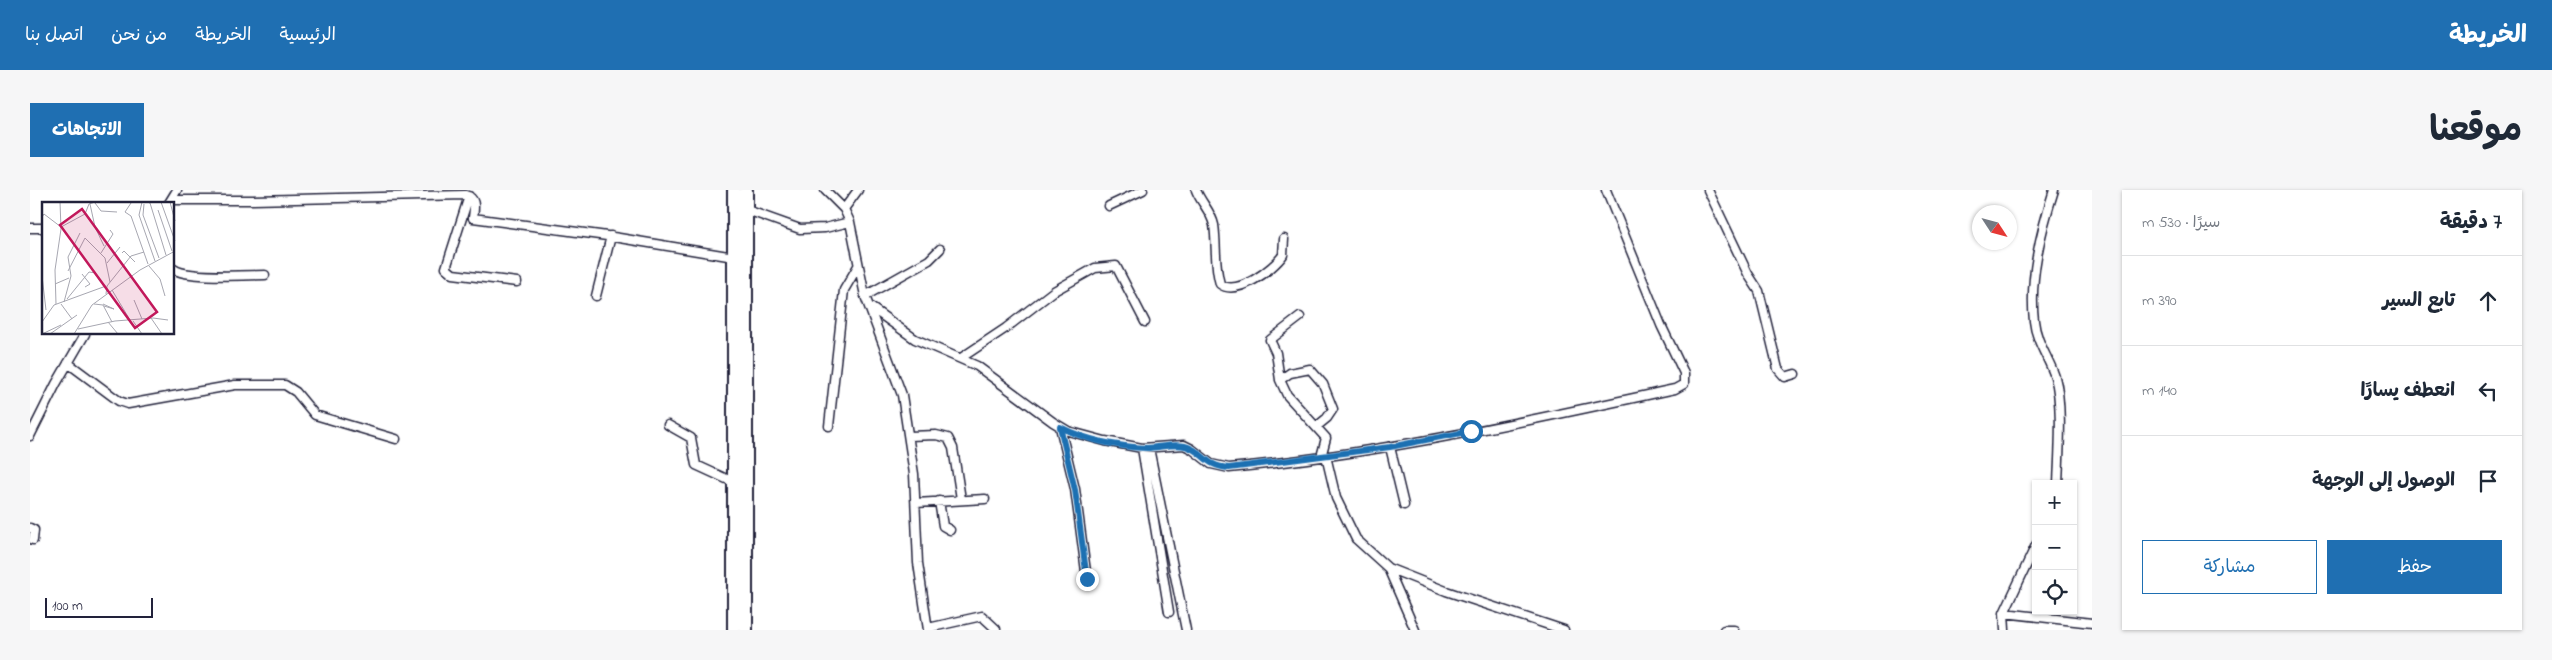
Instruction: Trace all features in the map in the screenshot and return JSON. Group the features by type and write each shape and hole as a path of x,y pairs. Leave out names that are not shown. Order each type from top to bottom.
{"highway":[{"path":"734,190 734,630"},
{"path":"746,190 746,630"}],"street":[{"path":"170,202 178,190"},
{"path":"825,190 844,209 850,222 865,296 902,395 916,503 918,564 928,629 982,616 996,628"},
{"path":"844,209 858,190"},
{"path":"1109,206 1143,190"},
{"path":"1196,190 1210,212 1214,224 1216,266 1220,284 1223,286 1235,287 1246,284 1265,272 1283,255 1284,239"},
{"path":"869,306 915,339 961,358 984,371 1060,427 1084,437 1145,448 1184,445 1211,464 1223,468 1323,457 1390,447 1471,431 1514,425 1675,389 1684,384 1684,373 1661,325 1606,190"},
{"path":"1708,190 1748,274 1760,291 1778,369 1786,377 1796,374"},
{"path":"2054,190 2040,241 2033,302 2037,336 2052,370 2057,387 2058,480"},
{"path":"170,202 469,196"},
{"path":"469,196 475,204 474,218 611,236 734,256"},
{"path":"469,196 446,268 453,274 517,282"},
{"path":"747,210 800,228 825,228 850,222"},
{"path":"596,296 611,236"},
{"path":"865,296 929,260 940,249"},
{"path":"829,426 844,290 858,266"},
{"path":"961,358 1006,328 1054,291 1095,268 1116,266 1145,322"},
{"path":"175,270 191,274 265,275"},
{"path":"1300,317 1270,340 1276,353 1280,380 1287,395 1326,438 1323,457 1336,498 1356,539 1388,568 1446,591 1564,630"},
{"path":"30,436 84,335"},
{"path":"68,363 119,401 128,404 235,385 285,385 296,392 315,415 396,439"},
{"path":"1280,380 1290,373 1310,369 1323,384 1333,409 1327,418 1316,427"},
{"path":"668,425 691,438 696,465 733,482"},
{"path":"1060,427 1075,490 1087,579"},
{"path":"908,436 936,435 948,438 953,448 961,499"},
{"path":"1390,447 1404,505"},
{"path":"1145,448 1169,612"},
{"path":"1145,448 1186,630"},
{"path":"916,503 985,499"},
{"path":"939,501 943,526 950,530"},
{"path":"30,528 34,530 33,540"},
{"path":"2005,630 2004,613 2032,554"},
{"path":"1388,568 1415,630"},
{"path":"2004,613 2092,623"},
{"path":"1724,630 1734,630"}],"route":[{"path":"1087,579 1075,490 1060,427 1084,437 1142,448 1184,445 1211,464 1223,468 1390,447 1471,431"}]}
